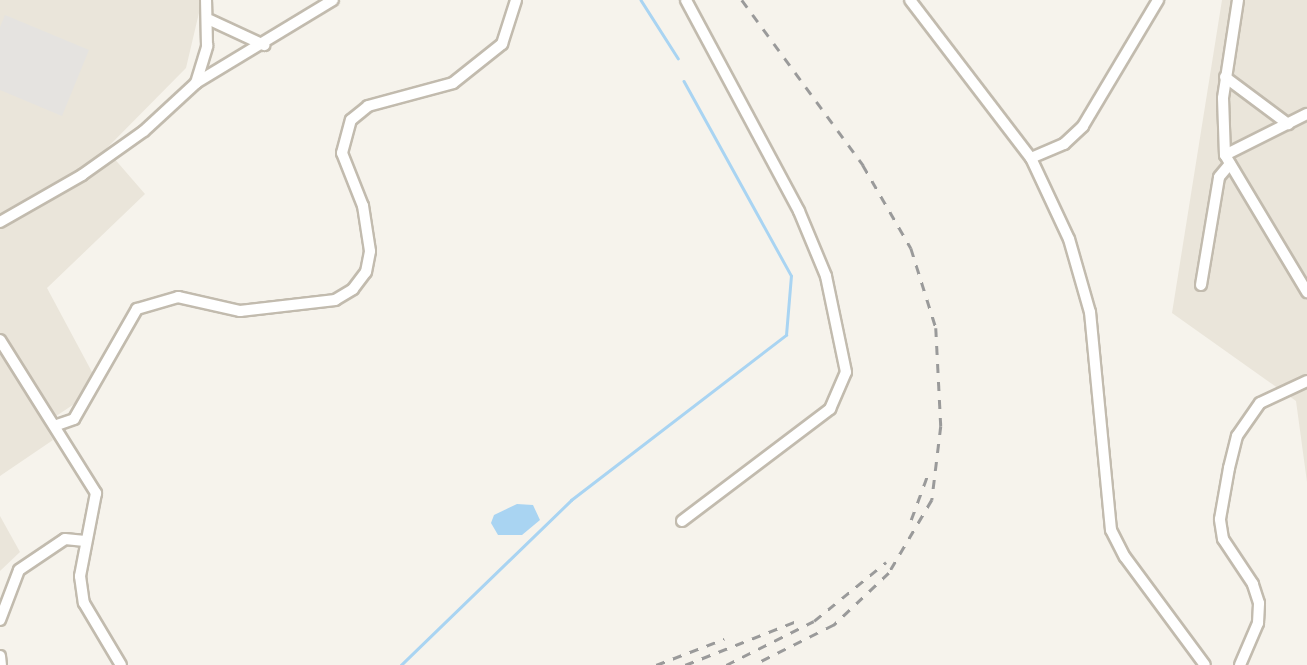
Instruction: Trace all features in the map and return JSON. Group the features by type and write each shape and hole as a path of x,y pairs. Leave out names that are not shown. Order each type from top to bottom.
{"street":[{"path":"196,83 209,20 206,0"},
{"path":"0,222 82,175 144,131 196,83 264,45 333,0"},
{"path":"57,425 74,419 137,309 178,297 240,311 335,300 353,289 366,272 370,251 363,206 342,153 351,120 368,106 453,83 502,44 516,0"},
{"path":"682,522 830,409 846,372 826,276 799,211 686,0"},
{"path":"910,0 1031,158 1069,239 1090,312 1111,530 1125,557 1205,665"},
{"path":"1031,158 1064,144 1083,126 1158,0"},
{"path":"1238,0 1225,77 1228,159 1307,292"},
{"path":"209,20 264,45"},
{"path":"1225,77 1287,124"},
{"path":"1201,285 1219,177 1228,159 1307,114"},
{"path":"0,340 57,425 96,493 80,576 84,603 121,665"},
{"path":"1240,665 1258,623 1259,603 1253,584 1223,539 1220,519 1229,468 1237,436 1260,403 1307,381"},
{"path":"0,620 19,570 65,539 85,541"},
{"path":"0,656 1,665"}],"shaded area":[{"path":"0,0 202,0 186,68 106,149 145,194 47,288 100,387 44,424 53,440 0,476"},
{"path":"1222,0 1307,0 1307,482 1296,401 1172,313"},
{"path":"5,15 89,50 62,116 0,90 0,27"},
{"path":"0,516 20,552 0,571"}],"water":[{"path":"517,504 533,505 540,520 522,535 498,535 491,523 494,515"}],"waterway":[{"path":"641,0 678,58"},
{"path":"401,665 571,500 786,335 791,276 684,82"}],"railway":[{"path":"742,0 863,165 911,248 936,328 941,426 932,500 889,573 834,625 754,665"},
{"path":"911,520 929,471"},
{"path":"726,665 814,621 886,562"},
{"path":"685,665 799,620"},
{"path":"656,665 724,639"}]}
